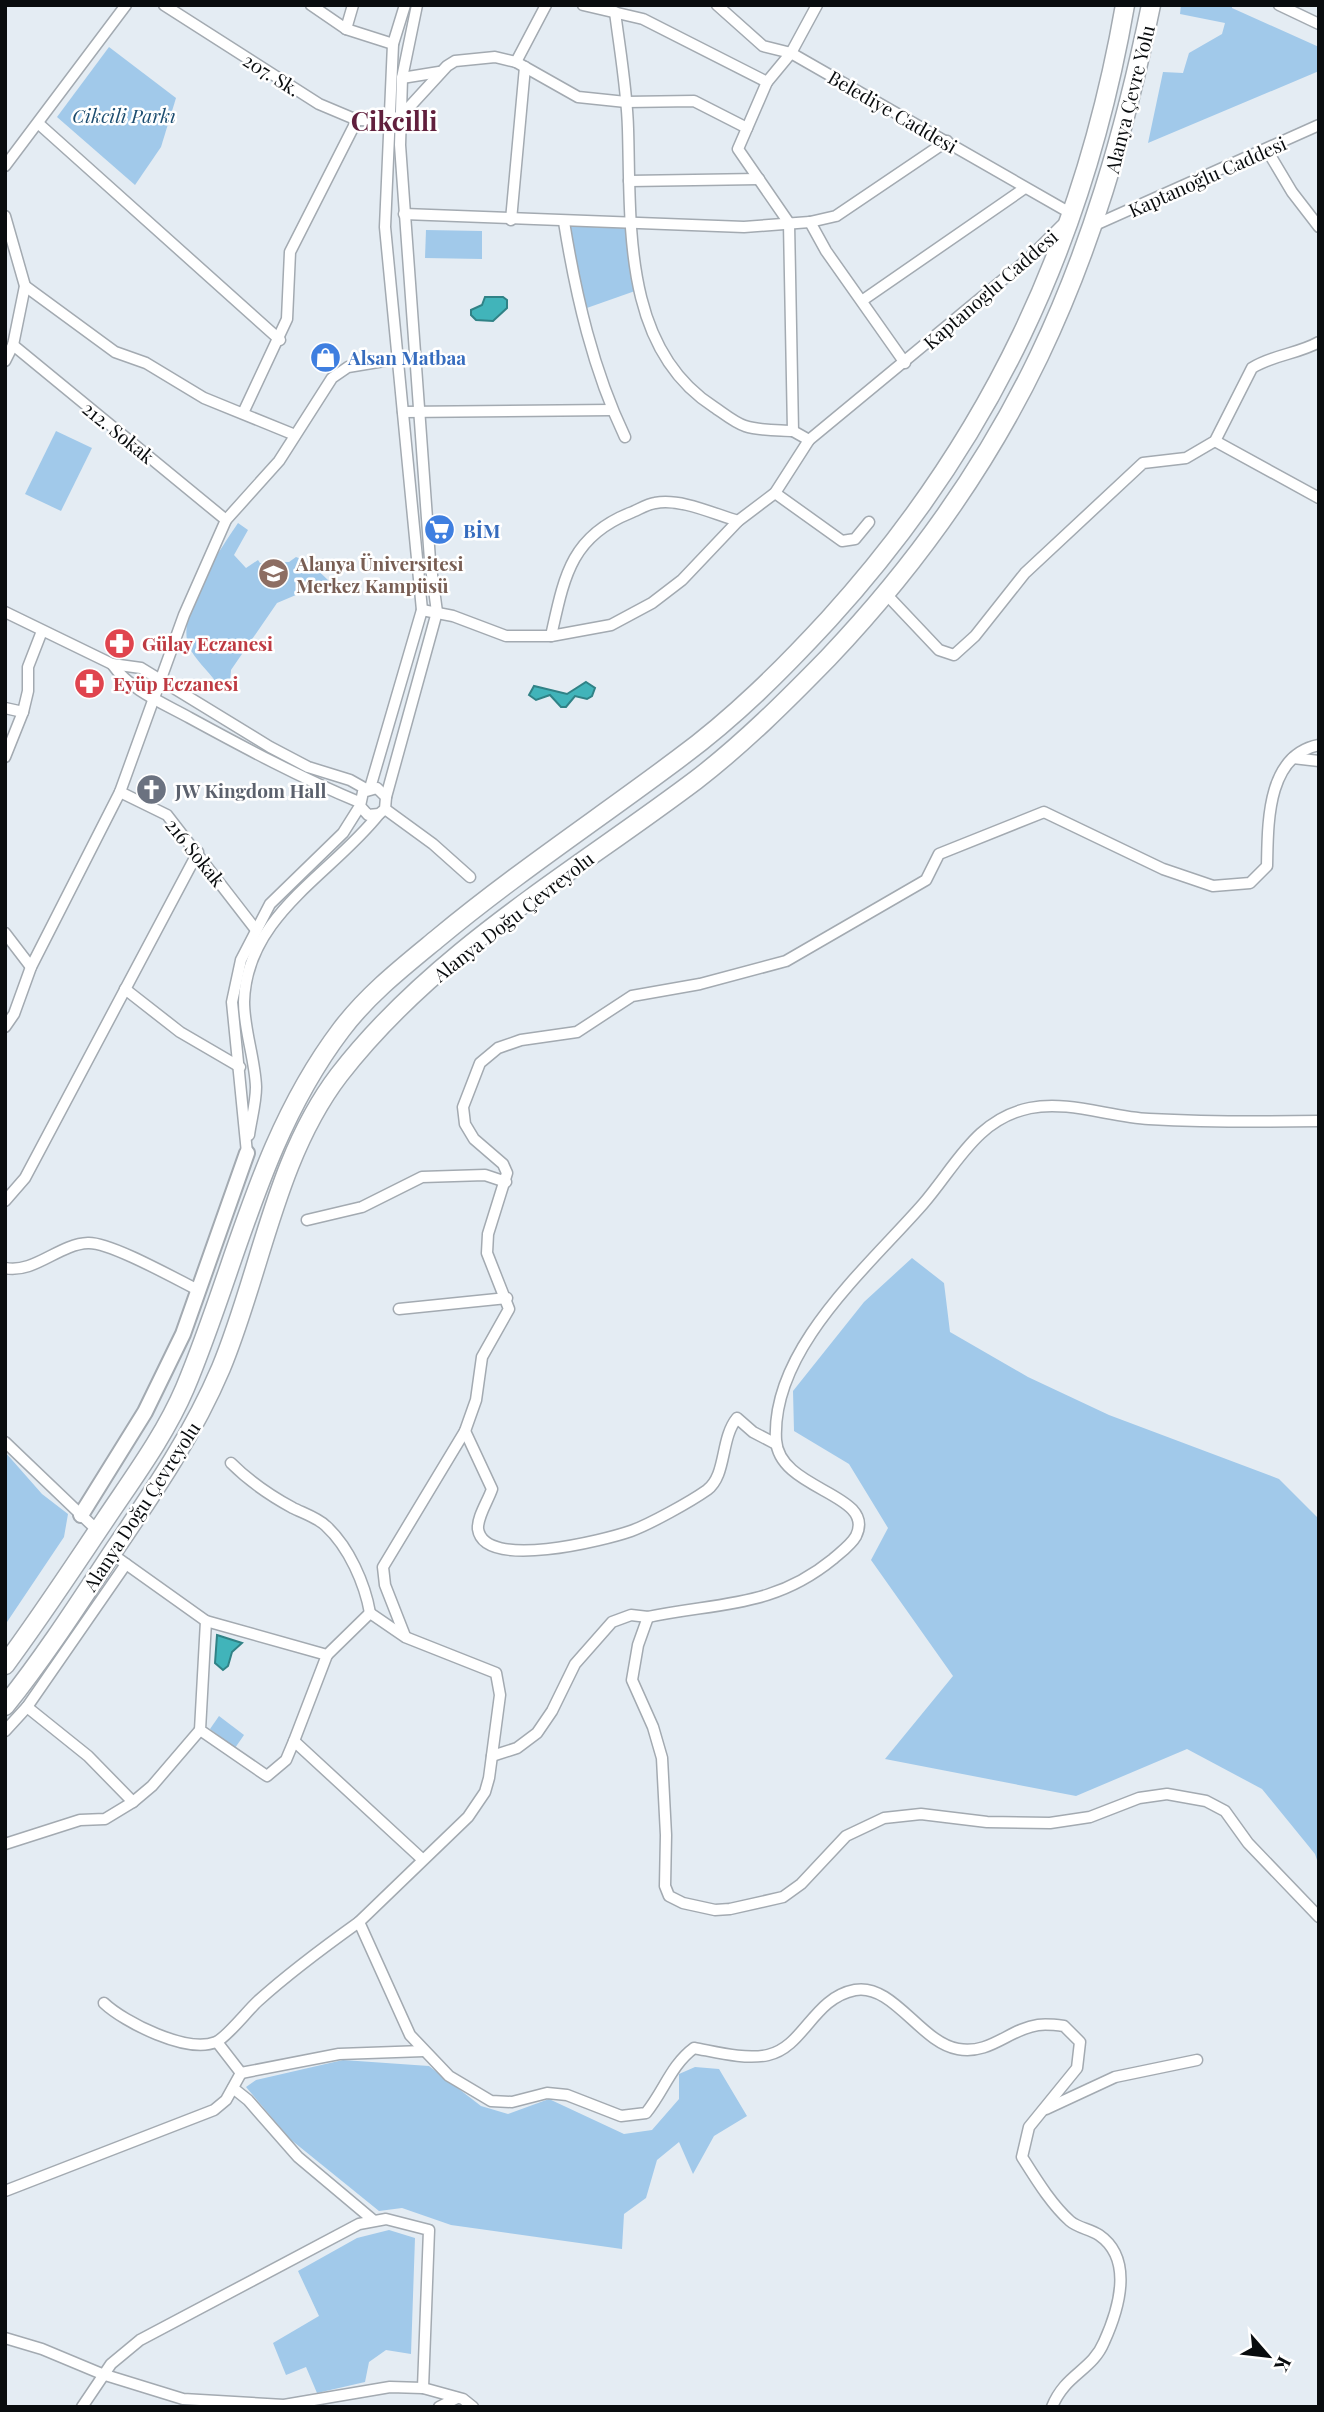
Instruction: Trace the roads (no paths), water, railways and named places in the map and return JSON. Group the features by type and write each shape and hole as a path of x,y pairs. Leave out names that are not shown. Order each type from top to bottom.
{"highway":[{"name":"Alanya Çevre Yolu","path":"1084,181 1109,85 1125,5"},
{"name":"Alanya Çevre Yolu","path":"1106,192 1134,87 1151,5"},
{"name":"Alanya Doğu Çevreyolu","path":"6,1663 98,1531 159,1438 182,1395 271,1151 311,1072 344,1025 378,989 461,918 730,719 773,679 864,580 911,523 977,422 1023,337 1084,181"},
{"name":"Alanya Doğu Çevreyolu","path":"5,1706 119,1559 181,1450 223,1362 294,1158 335,1081 366,1042 471,945 698,778 750,736 886,594 971,480 1017,403 1055,324 1106,192"}],"street":[{"path":"5,166 127,5"},
{"name":"207. Sk.","path":"164,5 319,104 357,120 388,121"},
{"path":"311,5 346,29 393,44"},
{"path":"346,29 353,5"},
{"path":"247,1153 232,1002 241,960 270,904 343,833 368,788 422,610 385,227 393,44 405,5"},
{"path":"81,1516 145,1412 183,1334 247,1153 256,1088 244,1001 252,962 280,910 366,831 382,812 437,612 430,560 400,145 402,78 417,5"},
{"path":"511,220 520,64 546,5"},
{"path":"583,5 643,19 767,82"},
{"name":"Belediye Caddesi","path":"717,5 763,46 791,53 1073,213"},
{"path":"793,431 789,223 738,149 767,82 791,53 817,5"},
{"path":"1279,5 1319,24"},
{"path":"615,12 626,102 629,224 639,294 675,376 706,402 744,426 793,431 809,440"},
{"path":"388,121 402,115 440,72 455,61 483,57 520,64 578,97 626,102 694,101 747,128"},
{"path":"402,78 440,72"},
{"path":"243,413 280,340 287,319 290,252 357,120"},
{"path":"39,124 280,340"},
{"name":"Kaptanoğlu Caddesi","path":"1095,225 1319,125"},
{"path":"404,214 744,227 810,222 836,216 947,141"},
{"path":"1267,150 1292,192 1319,227"},
{"path":"629,181 759,179"},
{"path":"863,300 1025,188"},
{"name":"Kaptanoglu Caddesi","path":"905,363 1028,259 1073,213"},
{"path":"5,216 25,286 13,345 5,361"},
{"path":"564,222 575,285 612,410 625,438"},
{"path":"422,610 437,612 506,636 551,636 611,625 652,603 682,580 738,521 775,493 809,440 905,363 826,251 810,222"},
{"path":"25,286 115,352 146,363 204,398 295,435"},
{"path":"886,594 939,650 954,655 975,636 1025,573 1143,463 1186,458 1215,441 1252,368 1303,351 1319,342"},
{"name":"212. Sokak","path":"13,345 226,520"},
{"path":"5,1027 14,1014 31,967 120,792 152,697 161,681 184,615 226,520 279,461 320,393 340,371 348,367 396,359"},
{"path":"403,412 612,410"},
{"path":"1215,441 1319,498"},
{"path":"775,493 842,541 855,539 869,522"},
{"path":"551,636 566,573 577,551 592,534 610,521 656,502 688,506 738,521"},
{"path":"5,612 112,664 141,668 279,752 368,788 381,790 386,797"},
{"path":"5,757 23,712 28,691 28,667 42,631"},
{"path":"112,664 121,678 152,697 292,772 359,804 368,815 382,812 433,844 470,877"},
{"path":"5,708 23,712"},
{"path":"405,1636 385,1586 383,1567 465,1431 476,1400 482,1357 509,1309 487,1252 488,1234 507,1173 503,1164 474,1139 465,1124 463,1107 480,1063 498,1048 521,1040 577,1032 632,996 700,984 786,961 926,880 939,854 1044,812 1163,869 1213,886 1250,883 1266,866 1269,807 1286,765 1303,748 1319,745"},
{"path":"1293,758 1319,761"},
{"name":"216 Sokak","path":"120,792 167,816 257,930"},
{"path":"5,1201 25,1178 198,852"},
{"path":"5,933 31,967"},
{"path":"125,989 180,1032 240,1067"},
{"path":"492,1756 517,1748 537,1733 575,1664 612,1622 631,1615 648,1617 740,1603 786,1590 809,1578 855,1538 858,1521 851,1506 802,1479 782,1458 776,1444 782,1401 813,1331 828,1309 925,1202 978,1134 993,1122 1011,1113 1048,1106 1147,1119 1317,1124"},
{"path":"307,1220 362,1207 422,1177 485,1175 506,1182"},
{"path":"5,1268 20,1269 72,1246 98,1244 198,1290"},
{"path":"399,1309 507,1298"},
{"path":"465,1431 492,1489 478,1522 480,1536 487,1545 501,1549 575,1548 634,1530 705,1491 717,1481 723,1448 737,1418 753,1432 776,1444"},
{"path":"5,1442 98,1531"},
{"path":"104,2003 119,2017 153,2032 195,2045 217,2042 260,1999 359,1922 477,1806 489,1778 500,1695 496,1673 405,1636 370,1613 366,1590 345,1551 326,1525 271,1497 248,1481 231,1462"},
{"path":"5,1731 27,1707 119,1559 206,1620 327,1655"},
{"path":"200,1730 267,1776 286,1760 327,1655 370,1613"},
{"path":"648,1617 638,1645 632,1680 653,1727 662,1758 666,1835 664,1886 669,1896 683,1903 723,1910 783,1897 801,1884 846,1836 884,1818 921,1814 987,1822 1050,1823 1090,1816 1139,1798 1167,1794 1206,1801 1226,1811 1248,1843 1319,1917"},
{"path":"5,1844 80,1820 105,1818 133,1802 200,1730 206,1620"},
{"path":"27,1707 88,1756 133,1802"},
{"path":"294,1741 422,1859"},
{"path":"359,1922 400,2018 424,2051 449,2076 491,2101 512,2102 547,2093 567,2095 621,2116 646,2113 663,2092 677,2061 694,2048 768,2055 791,2043 824,2004 856,1990 880,1993 939,2042 958,2049 983,2050 1036,2025 1064,2026 1080,2042 1077,2068 1029,2127 1022,2157 1040,2186 1071,2222 1100,2236 1120,2258 1122,2277 1105,2341 1095,2359 1059,2388 1052,2407"},
{"path":"217,2042 241,2073"},
{"path":"241,2073 339,2054 424,2051"},
{"path":"1042,2111 1115,2077 1197,2060"},
{"path":"5,2191 214,2110 233,2088 241,2073"},
{"path":"233,2088 298,2157 373,2220"},
{"path":"82,2407 102,2374 123,2351 139,2340 373,2220 402,2221 429,2230 424,2388"},
{"path":"5,2338 43,2349 102,2374 184,2403 284,2405 324,2401 390,2387 424,2388 457,2398 473,2407"},
{"path":"439,2407 457,2398"}],"place":[{"name":"Alsan Matbaa","path":"325,357"},
{"name":"BİM","path":"440,530"},
{"name":"Alanya Üniversitesi Merkez Kampüsü","path":"273,574"},
{"name":"Gülay Eczanesi","path":"119,643"},
{"name":"Eyüp Eczanesi","path":"90,683"},
{"name":"JW Kingdom Hall","path":"152,790"}],"district":[{"name":"Cikcilli","path":"394,120"}],"park label":[{"name":"Cikcili Parkı","path":"124,115"}]}
